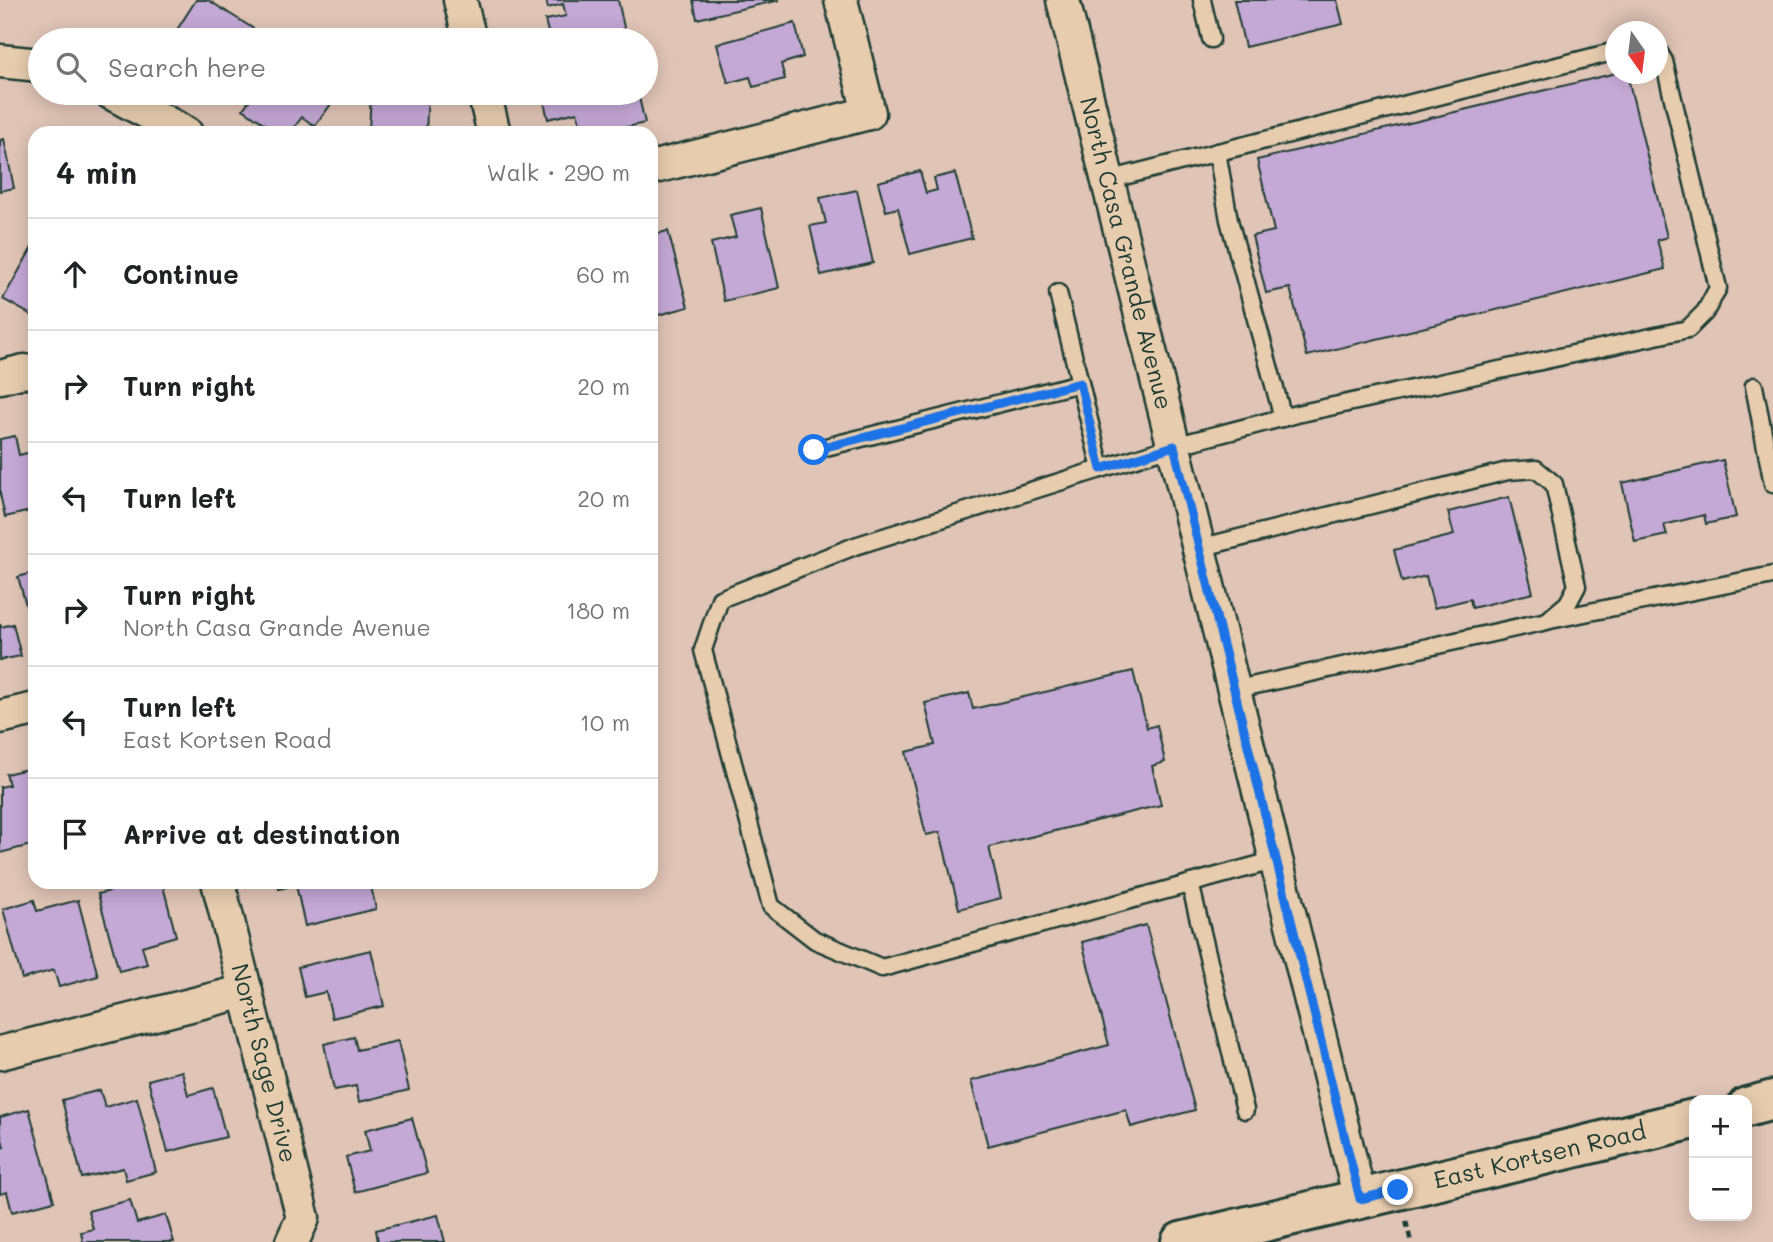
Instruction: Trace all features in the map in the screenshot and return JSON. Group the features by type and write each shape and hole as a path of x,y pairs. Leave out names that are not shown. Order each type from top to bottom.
{"street":[{"path":"460,0 467,28"},
{"path":"658,166 869,113 841,0"},
{"name":"North Casa Grande Avenue","path":"1063,0 1360,1199"},
{"path":"0,61 28,64"},
{"path":"134,105 173,126"},
{"path":"487,105 492,126"},
{"path":"0,377 28,372"},
{"path":"0,717 28,711"},
{"name":"North Sage Drive","path":"220,889 303,1218 292,1242"},
{"path":"0,1052 246,991"},
{"path":"1752,1106 1773,1100"},
{"name":"East Kortsen Road","path":"1181,1242 1689,1120"}],"lane":[{"path":"1202,0 1211,39"},
{"path":"1108,180 1605,54"},
{"path":"1276,860 882,968 815,940 771,906 703,650 720,599 855,546 1174,446 1283,418 1688,329 1705,312 1718,288 1668,78"},
{"path":"1217,152 1229,220 1283,418"},
{"path":"1058,293 1101,469"},
{"path":"814,450 1080,383"},
{"path":"1754,386 1773,484"},
{"path":"1199,548 1508,471 1536,469 1553,484 1577,586 1568,603 1547,621"},
{"path":"1234,690 1547,621 1773,575"},
{"path":"1189,883 1245,1110"}],"building":[{"path":"196,0 208,0 252,28 178,28"},
{"path":"546,0 618,0 624,28 547,28 545,20 566,16 563,4 548,8"},
{"path":"693,0 780,0 697,19"},
{"path":"1234,0 1337,0 1343,24 1245,47"},
{"path":"795,23 803,57 781,64 785,79 753,87 750,77 728,83 717,44"},
{"path":"1605,76 1605,84 1629,84 1667,237 1657,240 1665,269 1307,356 1290,288 1266,293 1252,236 1274,231 1257,160"},
{"path":"246,105 330,105 315,126 302,117 295,126 268,126 243,109"},
{"path":"370,105 427,105 426,126 369,126"},
{"path":"545,105 641,105 645,123 632,126 581,126 577,112 548,119"},
{"path":"4,139 14,188 0,191 0,140"},
{"path":"920,171 926,193 937,190 934,178 955,173 972,238 910,254 898,208 886,211 878,182"},
{"path":"857,190 873,263 821,275 810,226 826,223 820,198"},
{"path":"761,208 779,288 724,301 711,243 736,237 730,215"},
{"path":"668,231 688,307 658,315 658,233"},
{"path":"28,255 28,313 3,299"},
{"path":"15,436 19,455 28,453 28,512 5,517 0,494 0,439"},
{"path":"1723,460 1736,517 1706,524 1704,515 1664,525 1667,535 1635,542 1622,483"},
{"path":"1509,497 1533,593 1472,608 1470,599 1434,608 1426,576 1402,582 1394,550 1454,535 1448,512"},
{"path":"28,574 28,612 18,577"},
{"path":"0,624 1,627 13,624 21,656 0,660"},
{"path":"1133,671 1147,728 1157,725 1165,762 1152,766 1161,805 989,847 1001,898 959,909 940,832 926,835 906,752 935,745 925,703 969,693 973,709"},
{"path":"28,769 28,846 0,853 0,787 9,785 6,774"},
{"path":"118,889 164,889 176,936 142,946 147,964 119,971 98,894"},
{"path":"297,889 372,889 376,909 305,926"},
{"path":"34,900 37,911 78,900 98,976 59,987 54,970 22,979 3,909"},
{"path":"1146,925 1195,1110 1131,1127 1126,1110 988,1146 971,1081 1109,1045 1082,942"},
{"path":"371,950 384,1006 332,1018 326,992 305,997 298,967"},
{"path":"354,1037 357,1050 398,1041 409,1090 359,1102 356,1086 334,1090 324,1044"},
{"path":"182,1071 188,1095 213,1088 226,1137 168,1152 148,1080"},
{"path":"100,1090 105,1107 137,1098 156,1172 126,1180 123,1168 82,1178 62,1100"},
{"path":"29,1109 54,1201 12,1212 7,1192 0,1194 0,1148 4,1147 0,1117"},
{"path":"412,1118 427,1173 355,1192 346,1157 370,1151 365,1130"},
{"path":"130,1200 137,1223 166,1215 174,1242 83,1242 81,1232 93,1229 88,1211"},
{"path":"438,1215 445,1242 378,1242 376,1230"}],"route":[{"path":"814,450 1080,383 1101,469 1174,446 1360,1199 1398,1190"}]}
